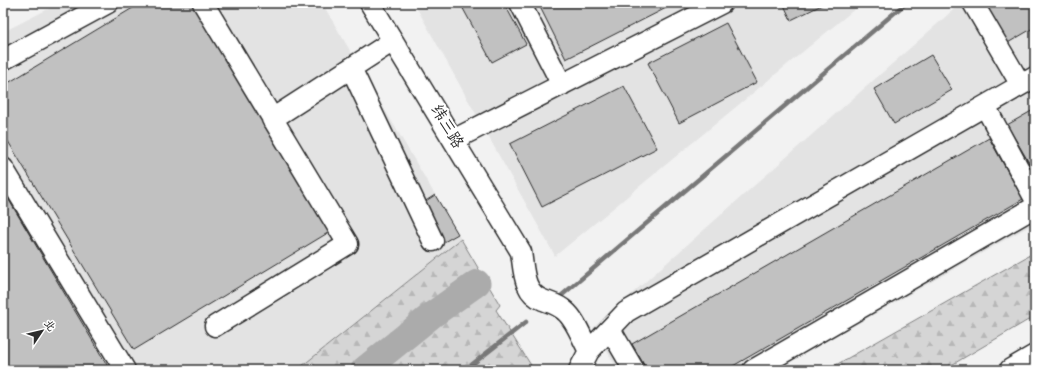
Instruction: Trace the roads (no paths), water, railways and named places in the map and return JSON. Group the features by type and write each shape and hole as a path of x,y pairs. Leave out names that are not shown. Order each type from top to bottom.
{"highway":[{"path":"1011,370 1035,356"}],"street":[{"path":"3,60 108,3"},
{"path":"203,3 348,244 215,326"},
{"name":"纬三路","path":"370,3 521,252 525,280 529,290 540,300 560,307 567,312 589,352"},
{"path":"520,3 562,85"},
{"path":"453,140 722,3"},
{"path":"579,370 589,352 626,312 1028,81 972,3"},
{"path":"272,118 393,41"},
{"path":"351,68 433,241"},
{"path":"985,106 1035,199"},
{"path":"3,168 125,370"},
{"path":"753,370 1035,207"},
{"path":"610,329 634,370"}],"waterway":[{"path":"561,296 906,3"},
{"path":"364,370 432,315 477,283"},
{"path":"465,370 526,322"}]}
